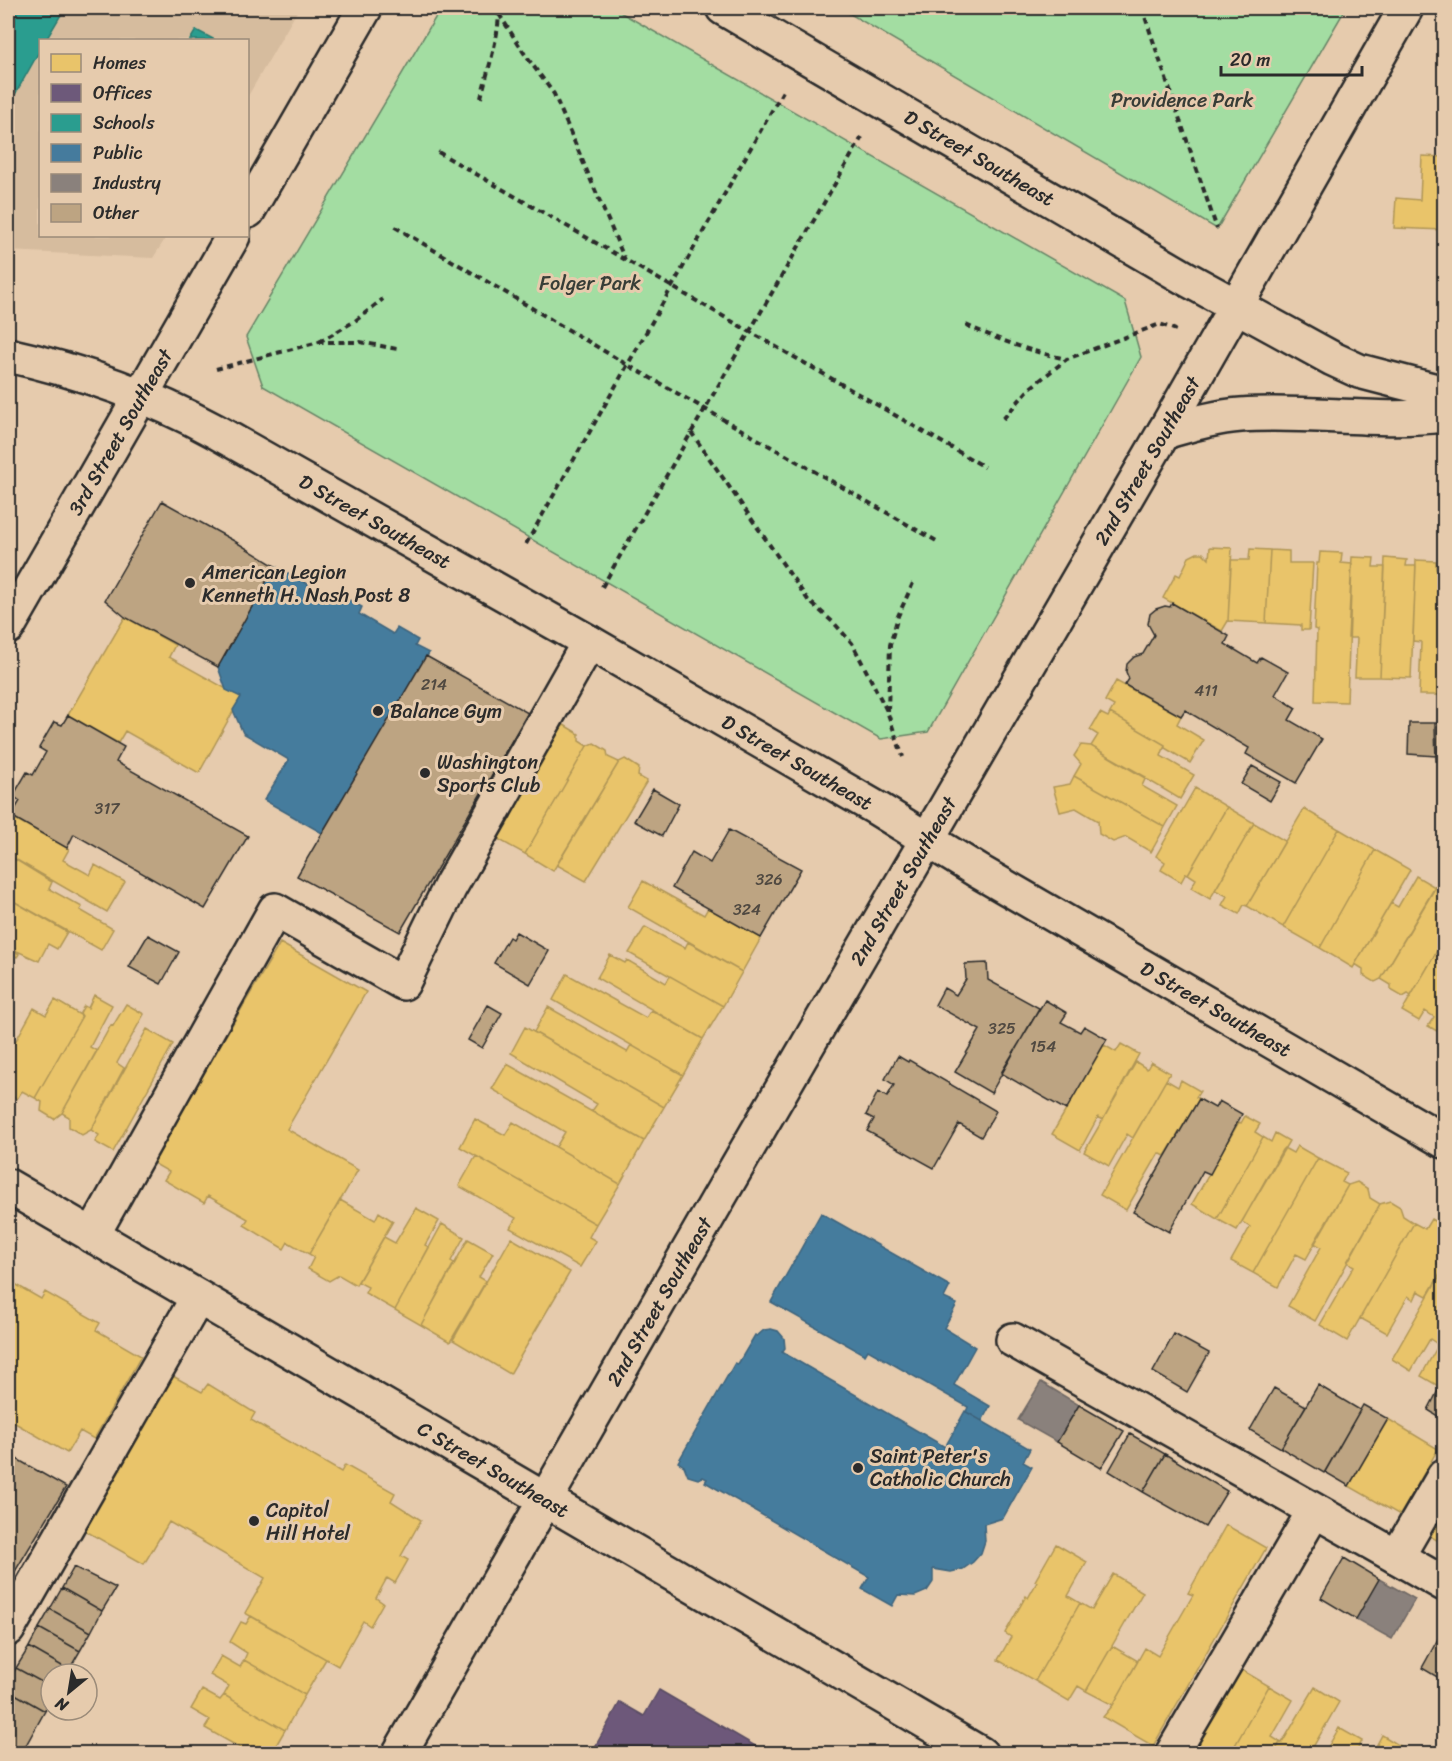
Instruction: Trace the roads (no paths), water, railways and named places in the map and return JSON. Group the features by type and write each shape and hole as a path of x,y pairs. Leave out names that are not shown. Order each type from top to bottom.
{"street":[{"path":"249,209 365,8"},
{"name":"D Street Southeast","path":"723,8 1177,273 1333,359 1359,370 1444,393"},
{"name":"2nd Street Southeast","path":"399,1754 1164,432 1406,8"},
{"name":"3rd Street Southeast","path":"8,627 232,237"},
{"name":"D Street Southeast","path":"8,355 92,376 169,407 215,430 878,809 927,840 1444,1141"},
{"path":"1164,432 1191,424 1239,415 1414,418 1444,415"},
{"path":"92,1236 275,910 403,983 450,887 589,642"},
{"name":"C Street Southeast","path":"8,1186 981,1754"},
{"path":"8,1629 198,1297"},
{"path":"1012,1340 1444,1584"},
{"path":"1396,1557 1444,1476"},
{"path":"1172,1754 1314,1511"}],"place":[{"name":"American Legion Kenneth H. Nash Post 8","path":"190,583"},
{"name":"Balance Gym","path":"378,711"},
{"name":"Washington Sports Club","path":"425,773"},
{"name":"Saint Peter's Catholic Church","path":"858,1468"},
{"name":"Capitol Hill Hotel","path":"254,1521"}],"park label":[{"name":"Providence Park","path":"1182,100"},
{"name":"Folger Park","path":"590,283"}]}
